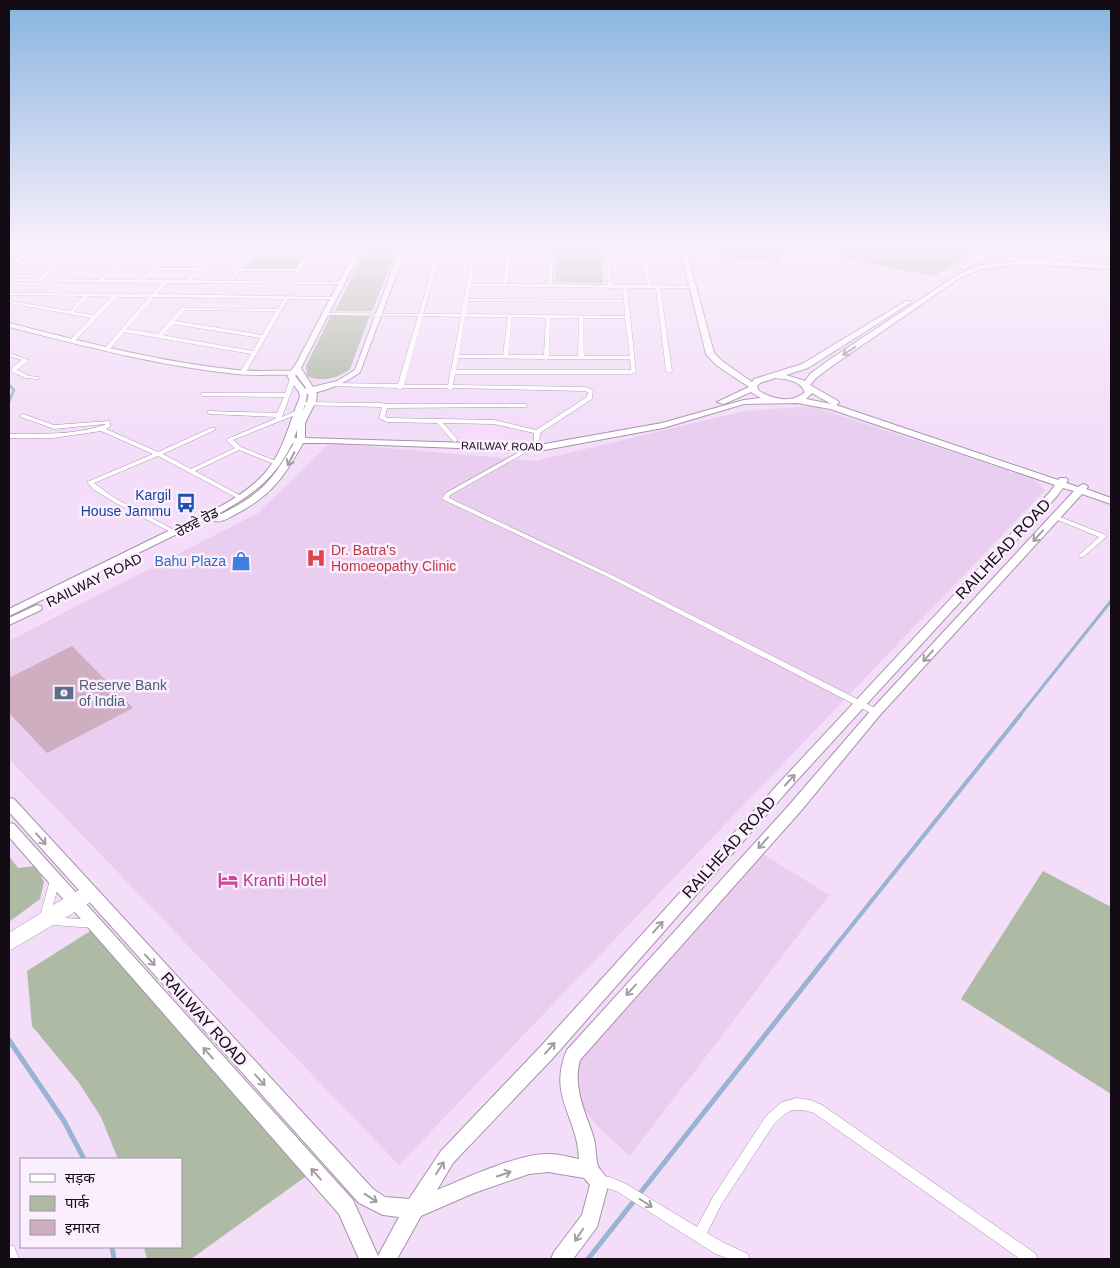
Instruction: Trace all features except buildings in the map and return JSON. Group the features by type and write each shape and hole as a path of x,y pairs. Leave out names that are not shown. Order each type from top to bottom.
{"main road":[{"path":"306,389 295,373 329,308"},
{"path":"698,308 710,354 753,387 755,392 762,397 772,400"},
{"path":"290,437 455,440 534,446 677,417 712,406 753,387 757,381 805,366 898,308"},
{"path":"795,400 807,395 807,387 813,376 911,308"},
{"path":"732,370 789,378 840,405 1059,486 1111,501"},
{"name":"RAILWAY ROAD","path":"9,622 253,500 277,481 302,437 303,406 313,397 306,389"},
{"name":"RAILWAY ROAD","path":"302,437 315,440 534,446 569,444 686,420 744,402 795,400 833,407 1059,486"},
{"name":"ਰੇਲਵੇ ਰੋਡ","path":"9,613 176,533 241,498 258,486 272,470 290,437 303,406"},
{"name":"RAILHEAD ROAD","path":"386,1259 414,1208 447,1157 547,1052 775,796 1059,486"},
{"path":"1078,492 1111,496"},
{"name":"RAILHEAD ROAD","path":"594,1176 590,1155 571,1101 567,1080 568,1067 573,1056 795,808 876,712 1078,492"},
{"path":"775,796 795,808"},
{"name":"RAILWAY ROAD","path":"9,803 82,898 291,1114 366,1196 383,1206 414,1208"},
{"path":"9,828 55,880 82,898 94,924 346,1207 369,1259"},
{"path":"275,1128 291,1114"},
{"path":"414,1208 529,1165 548,1163 594,1176 590,1220 561,1259"}],"street":[{"path":"44,308 94,317"},
{"path":"71,313 76,308"},
{"path":"72,340 103,308"},
{"path":"107,349 143,308"},
{"path":"334,386 358,371 382,308"},
{"path":"400,388 423,308"},
{"path":"450,388 465,308"},
{"path":"452,372 625,373 634,371 626,308"},
{"path":"660,308 669,371"},
{"path":"159,336 183,309 279,310"},
{"path":"243,372 279,310"},
{"path":"326,314 627,317"},
{"path":"505,357 510,316"},
{"path":"546,358 548,316"},
{"path":"581,316 581,358"},
{"path":"172,322 263,337"},
{"path":"9,325 107,349 184,365 243,372 295,373 278,417"},
{"path":"123,330 254,353"},
{"path":"9,354 26,360 14,368 14,371 28,377 37,378"},
{"path":"456,356 632,358"},
{"path":"306,389 343,382"},
{"path":"306,389 334,386 585,389 591,391 590,398 537,432 534,446 448,494 445,499 612,577 876,712"},
{"path":"203,394 287,395"},
{"path":"276,463 239,448 230,440 303,406 524,406"},
{"path":"384,406 382,418 384,420 494,422 537,432"},
{"path":"210,412 278,417"},
{"path":"9,436 53,436 98,429 108,424 58,427 48,426 23,416"},
{"path":"439,421 455,440"},
{"path":"98,429 110,432 158,454 241,498"},
{"path":"176,533 90,482 213,429"},
{"path":"191,471 239,448"},
{"path":"1056,517 1104,536 1081,556"},
{"path":"9,948 49,918 55,880"},
{"path":"9,938 49,918 82,898"},
{"path":"49,918 94,924"},
{"path":"699,1236 717,1201 770,1120 777,1112 791,1103 805,1104 818,1109 1031,1259"},
{"path":"594,1176 622,1188 718,1248 743,1259"},
{"path":"9,1251 13,1259"}],"shaded area":[{"path":"811,406 1033,479 1045,490 399,1165 9,759 9,641 258,513 330,443 535,461 745,411"},
{"path":"758,851 829,895 630,1156 597,1126 574,1096 574,1056"}],"green space":[{"path":"336,308 373,308 372,311 335,311"},
{"path":"331,315 370,315 350,369 340,375 329,378 312,378 307,376 306,366"},
{"path":"9,856 18,868 36,866 44,882 40,899 9,922"},
{"path":"1043,871 1111,907 1111,1094 961,999"},
{"path":"92,930 308,1175 191,1259 147,1259 144,1248 182,1248 182,1158 118,1158 101,1117 79,1083 32,1026 27,971"}],"waterway":[{"path":"9,385 14,390 9,402"},
{"path":"1020,715 1111,601"},
{"path":"825,959 1021,714"},
{"path":"588,1259 826,958"},
{"path":"9,1040 64,1121 83,1158"},
{"path":"112,1248 114,1259"}],"place":[{"name":"Kargil House Jammu","path":"186,503"},
{"name":"Dr. Batra's Homoeopathy Clinic","path":"316,558"},
{"name":"Bahu Plaza","path":"241,561"},
{"name":"Reserve Bank of India","path":"64,693"},
{"name":"Kranti Hotel","path":"228,880"}]}
